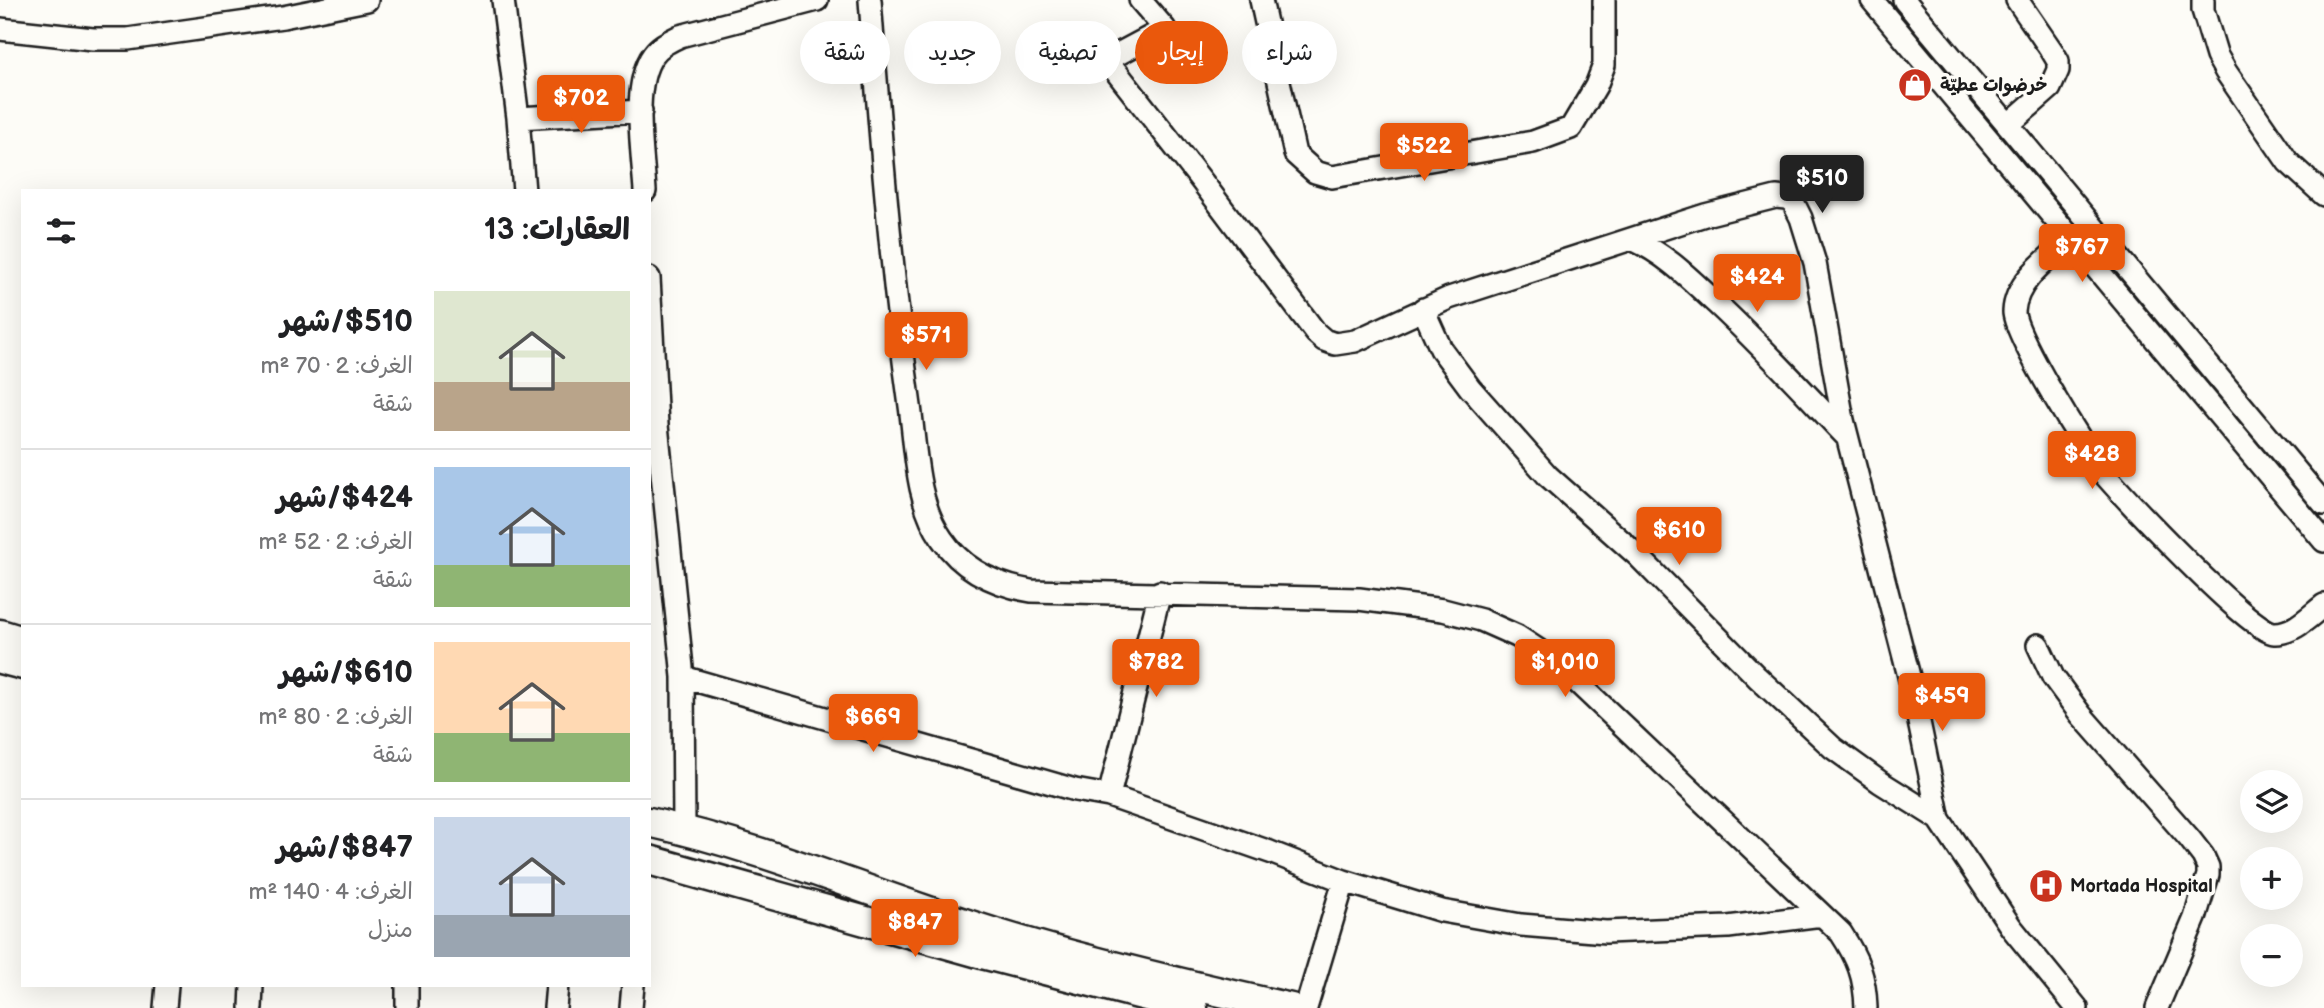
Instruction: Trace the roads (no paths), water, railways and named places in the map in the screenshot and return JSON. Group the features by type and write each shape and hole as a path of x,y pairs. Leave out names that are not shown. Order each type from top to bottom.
{"main road":[{"path":"0,634 21,640"},
{"path":"0,659 21,664"},
{"path":"651,822 730,843 1006,937 1291,1008"},
{"path":"721,880 729,860 730,843"},
{"path":"651,861 1164,1004 1193,1008"}],"street":[{"path":"0,29 93,39 128,38 283,17 368,0"},
{"path":"503,0 524,189"},
{"path":"645,189 642,81 653,55 667,42 680,36 817,0"},
{"path":"870,0 900,335 923,499 941,538 959,559 976,572 1010,587 1031,591 1160,592 1359,599 1443,610 1482,620 1517,636 1555,661 1841,933 1863,974 1866,1008"},
{"path":"1140,0 1165,29 1107,60 1316,333 1335,344 1355,341 1449,298 1705,215 1767,198 1786,198 1793,202 1815,263 1847,437 1912,688 1939,819 2011,927 2077,1008"},
{"path":"1261,0 1295,154 1315,173 1332,177 1533,142 1571,128 1596,86 1604,65 1604,0"},
{"path":"1872,0 2324,541"},
{"path":"1903,0 2324,504"},
{"path":"2008,125 2050,88 2058,70 2058,61 2017,0"},
{"path":"2203,0 2203,10 2217,56 2226,72 2288,162 2324,195"},
{"path":"518,118 641,111"},
{"path":"2071,238 2026,282 2018,295 2014,314 2021,334 2063,411 2103,473 2186,561 2257,626 2272,634 2285,632 2324,605"},
{"path":"1632,239 1674,263 1737,323 1847,437"},
{"path":"1423,309 1441,349 1470,388 1548,476 1637,555 1757,677 1833,748 1939,819"},
{"path":"651,315 657,425 683,677 684,830"},
{"path":"1109,796 1160,592"},
{"path":"2038,645 2053,677 2081,715 2189,838 2203,856 2207,867 2208,875 2195,918 2157,1008"},
{"path":"683,677 1075,790 1109,796 1270,852 1344,881 1442,911 1521,925 1606,932 1728,927 1822,915"},
{"path":"1306,1008 1344,881"},
{"path":"165,1008 167,987"},
{"path":"251,1008 252,987"},
{"path":"407,987 407,1008"},
{"path":"555,1008 557,987"},
{"path":"631,1008 633,987"}],"place":[{"name":"خرضوات عطيّة","path":"1915,85"},
{"name":"Mortada Hospital","path":"2046,886"}]}
